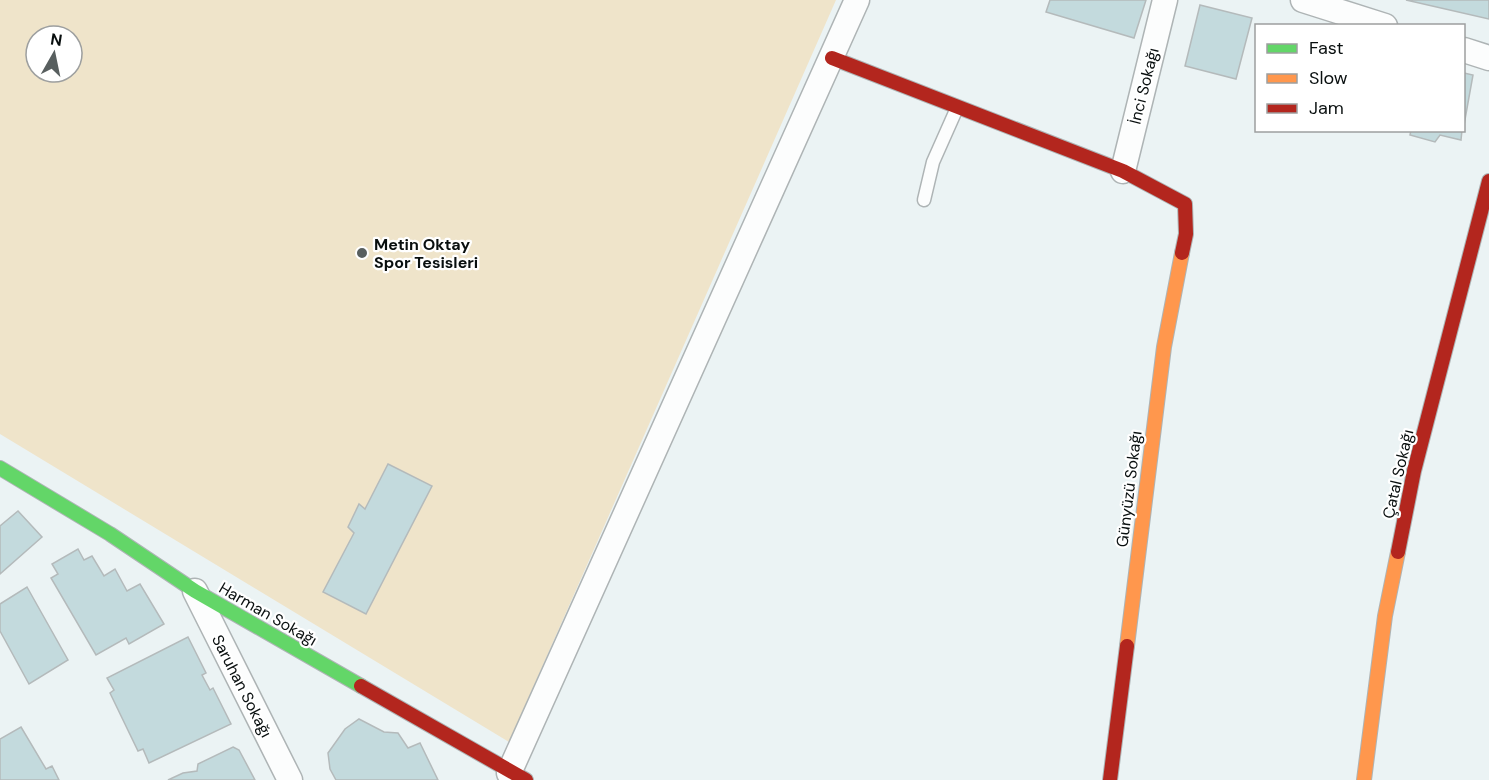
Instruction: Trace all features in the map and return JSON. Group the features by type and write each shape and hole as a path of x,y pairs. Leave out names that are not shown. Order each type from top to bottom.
{"main road":[{"path":"832,58 1123,171"},
{"name":"Günyüzü Sokağı","path":"1110,780 1164,348 1186,234 1185,204 1123,171"},
{"name":"Çatal Sokağı","path":"1364,780 1385,616 1414,471 1489,181"},
{"name":"Harman Sokağı","path":"0,468 110,534 195,591 517,776"}],"street":[{"path":"517,776 857,0"},
{"name":"İnci Sokağı","path":"1123,171 1165,0"},
{"path":"1303,0 1379,24"},
{"path":"1465,50 1489,58"},
{"name":"Saruhan Sokağı","path":"195,591 290,780"}],"lane":[{"path":"924,200 933,162 957,106"}],"shaded area":[{"name":"Metin Oktay Spor Tesisleri","path":"0,0 836,0 509,742 0,434"}],"building":[{"path":"1050,0 1146,0 1134,38 1046,12"},
{"path":"1406,0 1489,0 1489,19"},
{"path":"1200,5 1252,18 1236,79 1185,66"},
{"path":"1465,73 1473,75 1465,119"},
{"path":"1411,132 1462,132 1461,140 1440,135 1435,142 1410,135"},
{"path":"388,464 432,486 366,614 323,592 354,533 348,527 359,504 365,509"},
{"path":"18,511 42,537 0,574 0,526"},
{"path":"78,549 84,560 92,556 104,576 115,569 127,591 140,584 164,624 129,644 126,638 96,655 51,578 58,574 52,564"},
{"path":"27,587 68,660 29,684 0,631 0,604"},
{"path":"188,637 206,673 202,675 210,690 213,688 231,724 149,763 143,749 138,751 110,693 114,690 107,678"},
{"path":"359,719 384,732 398,733 408,748 420,743 438,780 336,780 330,769 328,753 345,729"},
{"path":"21,727 46,769 52,766 59,780 0,780 0,739"},
{"path":"233,747 239,750 255,780 168,780 183,773 197,771 198,764"}],"traffic: fast":[{"path":"0,468 110,534 195,591 361,686"}],"traffic: slow":[{"path":"1127,646 1164,347 1182,253"},
{"path":"1364,780 1385,616 1398,552"}],"traffic: jam":[{"path":"832,58 1123,171 1185,204 1186,234 1182,253"},
{"path":"1398,552 1414,471 1489,181"},
{"path":"1110,780 1127,646"},
{"path":"361,686 526,780"}],"place":[{"name":"Metin Oktay Spor Tesisleri","path":"362,253"}]}
